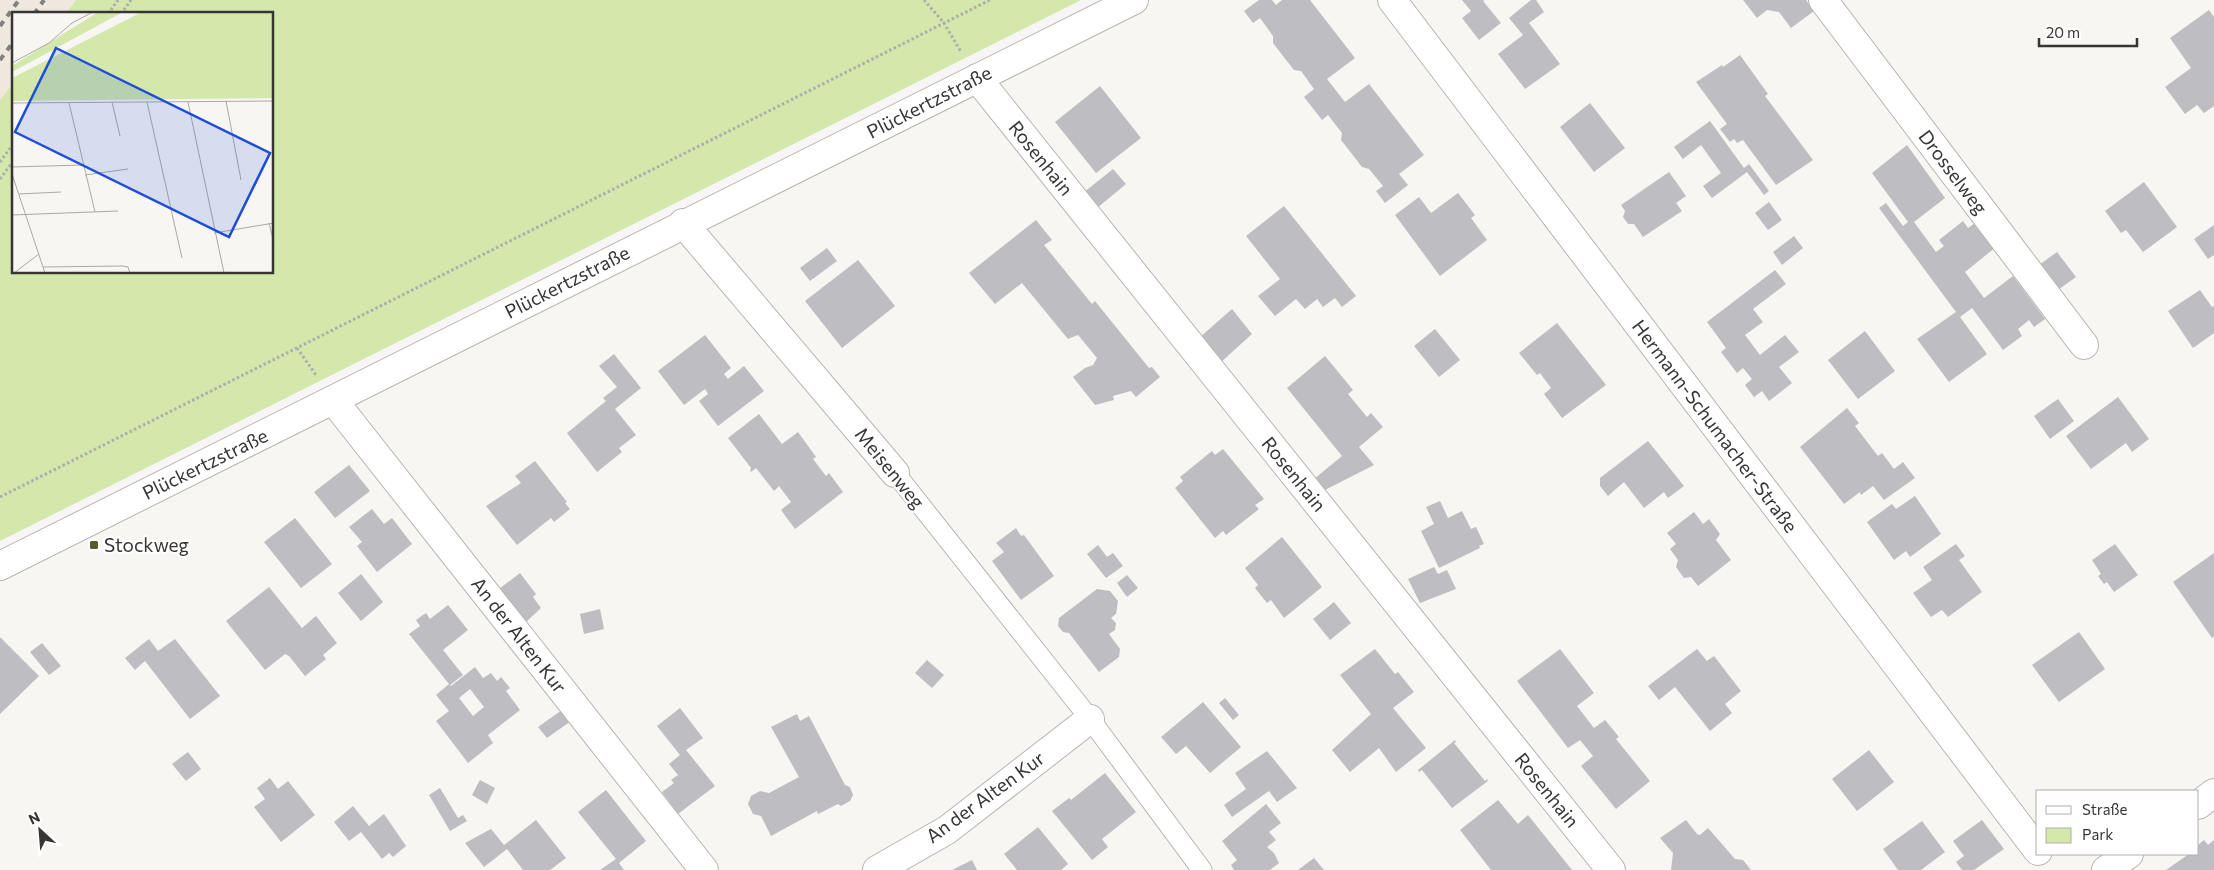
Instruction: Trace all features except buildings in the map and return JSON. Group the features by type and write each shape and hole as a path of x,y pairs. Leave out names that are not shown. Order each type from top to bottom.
{"street":[{"name":"Plückertzstraße","path":"0,566 683,223 1134,0"},
{"name":"Hermann-Schumacher-Straße","path":"1392,0 2036,849"},
{"name":"Drosselweg","path":"1823,0 2084,345"},
{"name":"Rosenhain","path":"977,78 1611,870"},
{"name":"Meisenweg","path":"683,223 895,473"},
{"name":"An der Alten Kur","path":"333,400 700,869"},
{"name":"An der Alten Kur","path":"877,870 947,830 1090,719"},
{"path":"2199,803 2214,793"},
{"name":"Hermann-Schumacher-Straße","path":"2041,855 2052,870"},
{"path":"2106,870 2128,855"}],"lane":[{"name":"Meisenweg","path":"895,473 1090,719 1202,870"}],"path":[{"path":"109,12 118,0"},
{"path":"121,12 130,0"},
{"path":"924,0 944,23"},
{"path":"0,496 990,0"},
{"path":"0,162 12,146"},
{"path":"0,179 12,163"}],"shaded area":[{"path":"0,0 76,0 67,12 12,12 12,85 0,100"}],"green space":[{"path":"76,0 1081,0 0,541 0,100 12,85 12,274 274,274 274,12 67,12"}],"railway":[{"path":"0,26 19,0"},
{"path":"35,12 44,0"},
{"path":"0,60 12,44"}],"place":[{"name":"Stockweg","path":"94,545"}]}
